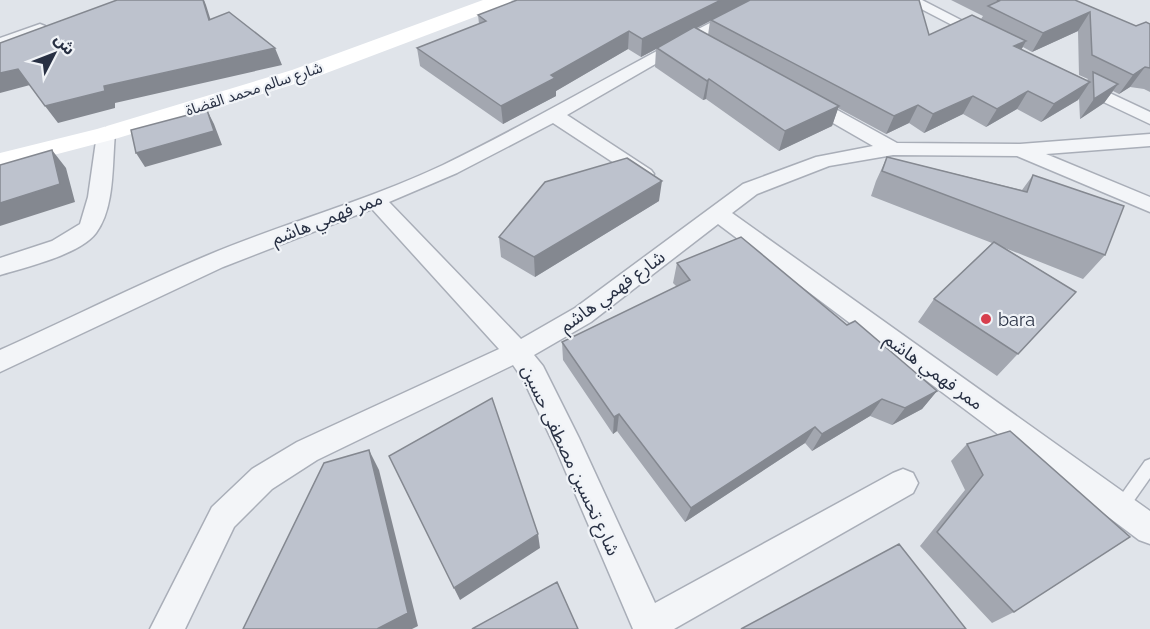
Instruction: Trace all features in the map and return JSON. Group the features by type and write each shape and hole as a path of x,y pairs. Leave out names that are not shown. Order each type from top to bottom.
{"street":[{"name":"شارع سالم محمد القضاة","path":"0,161 106,134 300,75 502,0"},
{"name":"ممر فهمي هاشم","path":"0,362 214,261 450,169 554,115 691,37 768,0"},
{"path":"911,0 994,41"},
{"path":"0,43 49,26"},
{"path":"691,37 711,48"},
{"path":"1067,78 1150,119"},
{"path":"792,93 893,148"},
{"path":"554,115 644,174"},
{"path":"0,267 73,240 90,226 106,134"},
{"name":"شارع فهمي هاشم","path":"167,629 223,517 262,479 307,451 518,352 583,315 750,189 785,174 853,154 893,148 1020,150 1150,140"},
{"path":"1020,150 1150,205"},
{"name":"شارع تحسين مصطفى حسين","path":"375,200 518,352 534,374 649,627"},
{"name":"ممر فهمي هاشم","path":"718,213 1150,529"},
{"path":"649,627 903,483"}],"lane":[{"path":"1121,507 1150,466"}],"building":[{"path":"117,0 203,0 209,20 229,12 275,48 104,86 105,91 45,106 18,69 0,73 0,43"},
{"path":"517,0 721,0 642,39 629,31 551,75 555,78 501,106 417,48 486,21 478,15"},
{"path":"750,0 919,0 929,35 972,15 1026,41 1014,46 1090,82 1054,104 1028,91 997,109 973,96 933,114 918,105 894,116 711,20"},
{"path":"997,0 1075,0 1136,26 1146,22 1150,24 1150,68 1145,67 1133,75 1092,55 1090,12 1043,33 988,6 999,1"},
{"path":"694,27 839,106 785,131 709,79 707,81 657,48"},
{"path":"1093,72 1118,84 1094,99"},
{"path":"207,110 214,131 136,153 131,130"},
{"path":"52,150 60,184 0,203 0,165"},
{"path":"887,157 1027,192 1033,175 1124,206 1105,255 882,171"},
{"path":"627,158 662,181 534,257 499,237 545,182"},
{"path":"741,237 847,325 855,321 937,391 905,408 882,399 822,434 815,427 691,508 619,414 614,417 562,342 690,280 677,263"},
{"name":"bara","path":"994,242 1076,292 1018,354 934,299"},
{"path":"492,398 538,534 454,588 389,456"},
{"path":"1010,431 1130,537 1014,612 937,532 983,475 967,444"},
{"path":"369,450 408,613 377,629 243,629 324,463"},
{"path":"899,544 966,629 741,629"},
{"path":"557,582 578,629 472,629"}],"place":[{"name":"bara","path":"986,319"}]}
